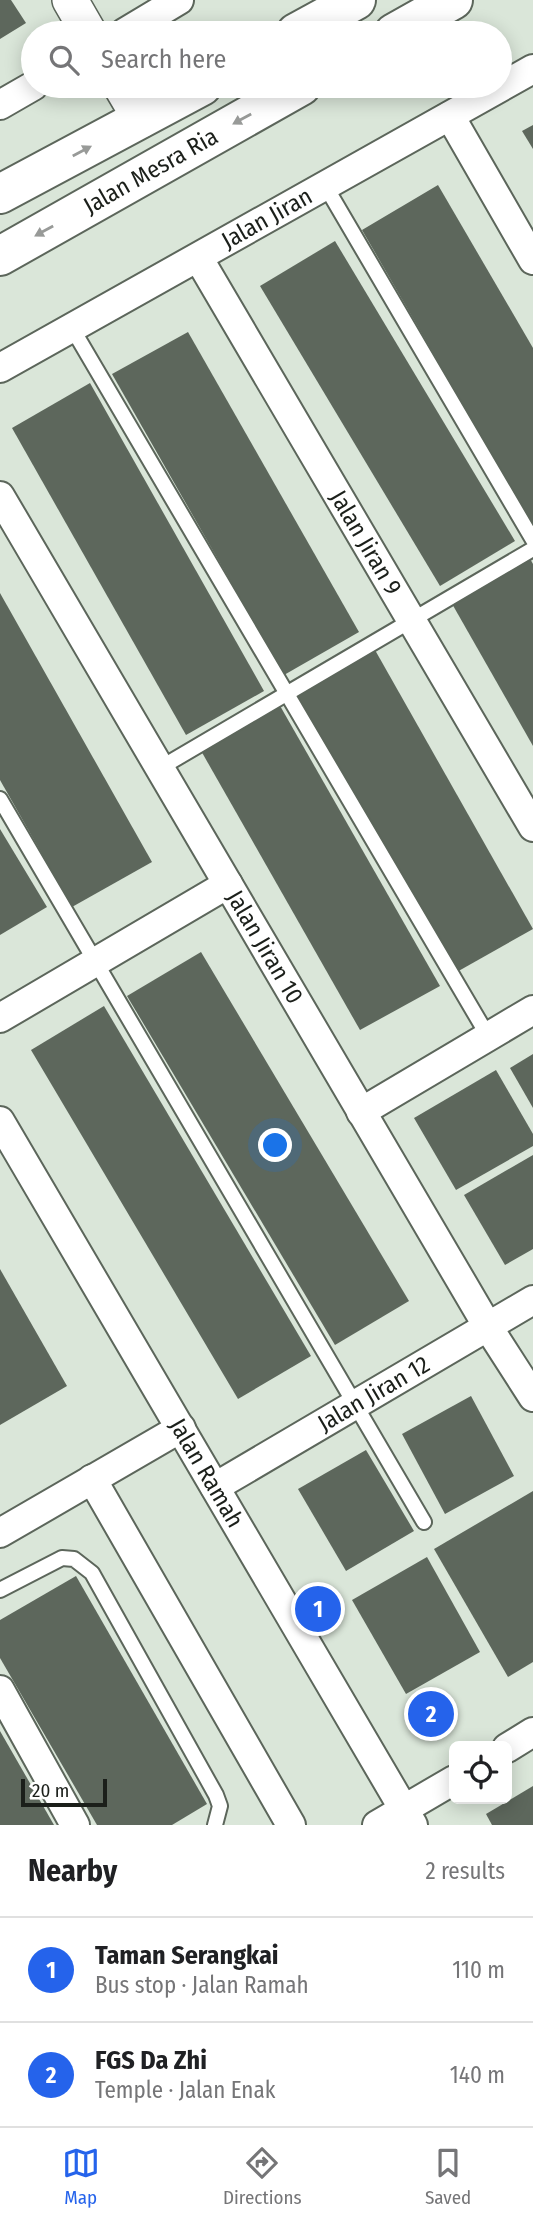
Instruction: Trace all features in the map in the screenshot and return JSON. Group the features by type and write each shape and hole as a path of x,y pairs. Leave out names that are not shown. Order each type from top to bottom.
{"main road":[{"path":"318,21 356,0"},
{"path":"415,21 453,0"},
{"name":"Jalan Mesra Ria","path":"0,194 180,98"},
{"name":"Jalan Mesra Ria","path":"0,256 280,98"}],"street":[{"path":"70,0 82,21"},
{"path":"144,21 179,0"},
{"name":"Jalan Jiran","path":"512,81 533,69"},
{"path":"0,105 21,93"},
{"path":"128,98 141,120"},
{"name":"Jalan Jiran","path":"0,368 482,98"},
{"path":"450,116 533,260"},
{"name":"Jalan Jiran 9","path":"199,258 533,827"},
{"name":"Jalan Jiran 10","path":"0,496 488,1327 533,1397"},
{"path":"0,1018 228,884"},
{"path":"361,1111 533,1010"},
{"name":"Jalan Ramah","path":"0,1121 409,1817"},
{"name":"Jalan Jiran 12","path":"215,1487 533,1300"},
{"path":"0,1533 181,1428"},
{"path":"92,1479 291,1825"},
{"path":"0,1690 75,1825"},
{"path":"512,1745 533,1732"},
{"path":"377,1825 409,1817 449,1784"}],"lane":[{"path":"326,187 533,540"},
{"path":"72,328 488,1037"},
{"path":"160,768 533,549"},
{"path":"0,799 424,1522"},
{"path":"0,1590 62,1558 84,1564 92,1573 216,1795 220,1806 215,1825"}],"building":[{"path":"0,0 11,0 25,21 21,21 21,26 0,39"},
{"path":"533,125 533,149 522,131"},
{"path":"438,185 533,348 533,526 362,230"},
{"path":"335,241 515,541 440,586 260,286"},
{"path":"188,332 359,632 284,675 112,374"},
{"path":"90,383 264,691 186,735 12,428"},
{"path":"529,557 533,564 533,746 451,602"},
{"path":"0,593 152,862 72,907 0,780"},
{"path":"375,650 533,929 455,973 296,694"},
{"path":"279,704 440,986 360,1030 200,749"},
{"path":"0,829 47,907 0,935"},
{"path":"201,952 409,1301 335,1345 127,996"},
{"path":"104,1006 311,1356 238,1399 31,1050"},
{"path":"533,1054 533,1108 510,1068"},
{"path":"496,1070 533,1134 533,1146 456,1190 414,1118"},
{"path":"533,1155 533,1249 505,1265 464,1195"},
{"path":"0,1269 67,1386 0,1425"},
{"path":"471,1396 514,1476 445,1514 402,1434"},
{"path":"366,1450 414,1531 346,1571 298,1489"},
{"path":"533,1491 533,1662 508,1677 434,1549"},
{"path":"427,1557 480,1652 406,1694 352,1600"},
{"path":"76,1576 207,1804 172,1825 97,1825 0,1658 0,1620"},
{"path":"0,1731 54,1825 0,1825"},
{"path":"533,1786 533,1825 492,1825 486,1814 503,1804 512,1804 512,1799"}],"place":[{"name":"Taman Serangkai","path":"318,1609"},
{"name":"FGS Da Zhi","path":"431,1714"}]}
